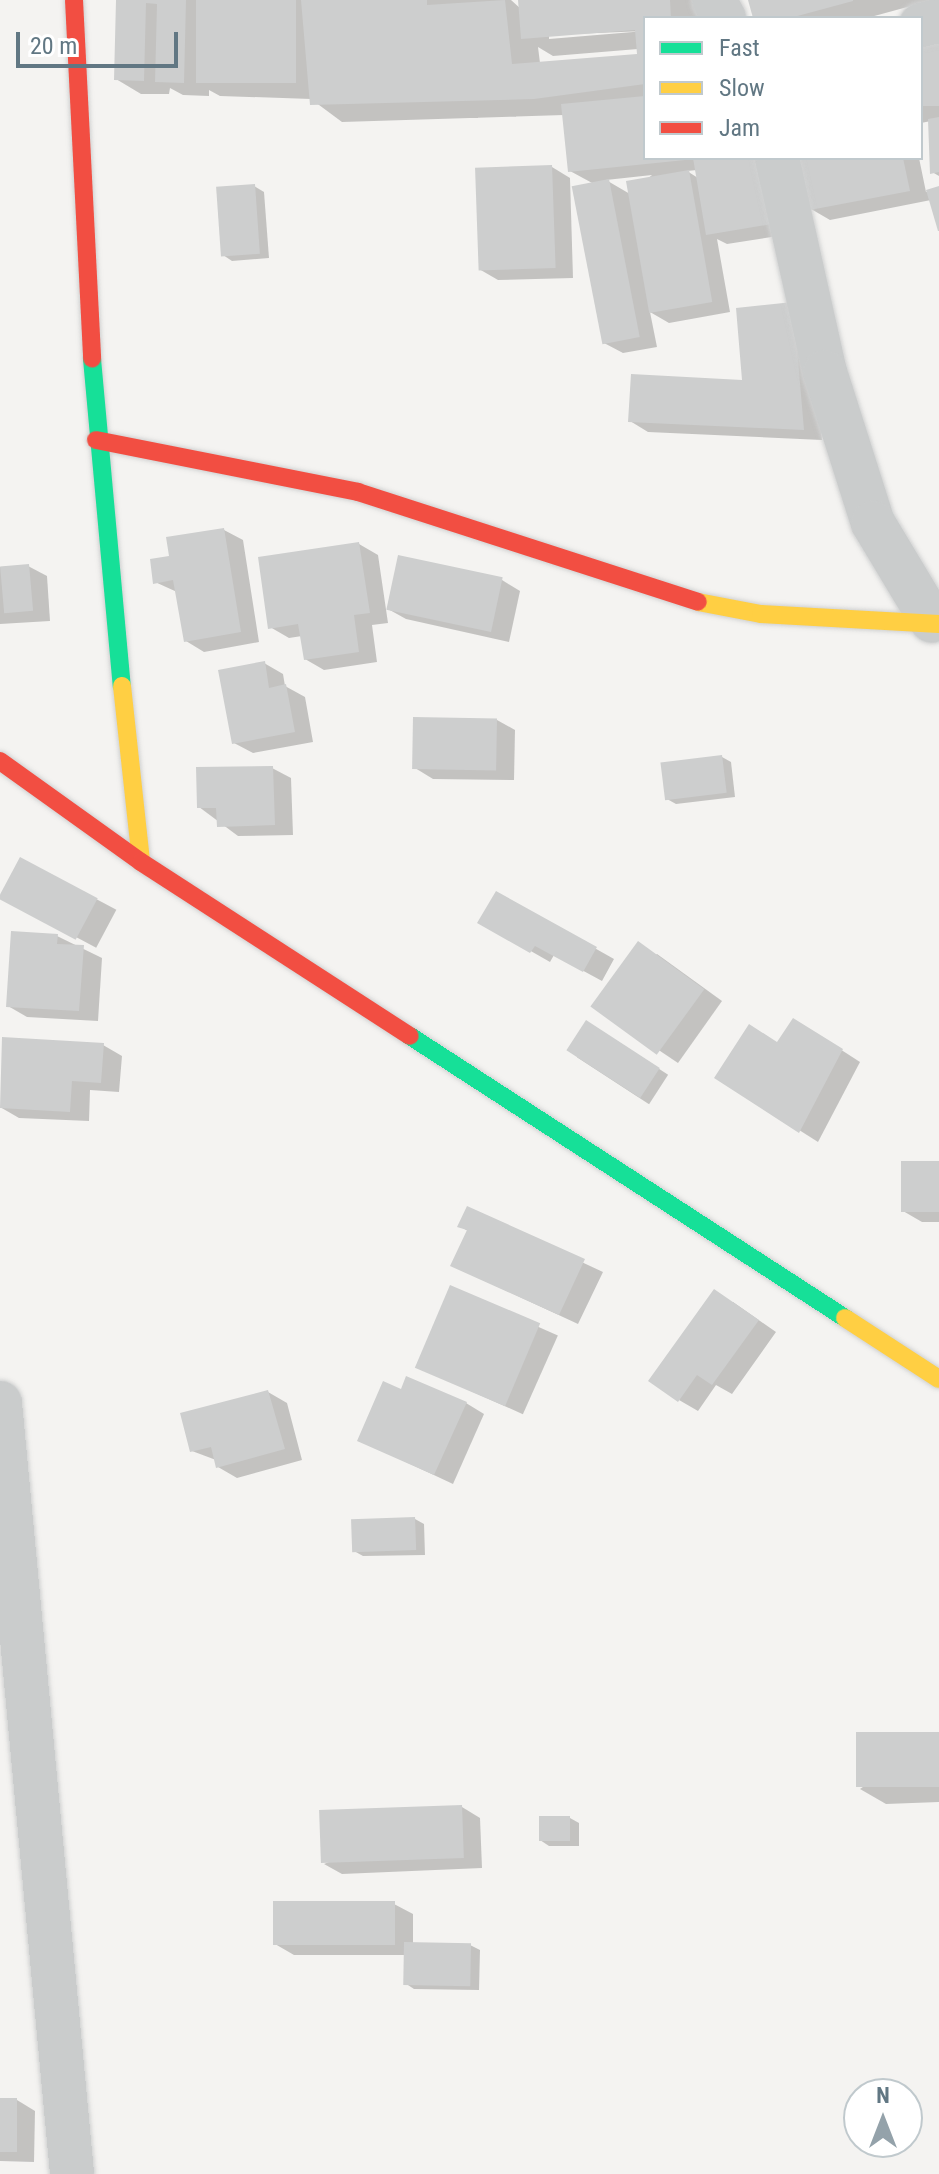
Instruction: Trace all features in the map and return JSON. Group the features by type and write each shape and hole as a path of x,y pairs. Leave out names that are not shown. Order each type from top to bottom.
{"street":[{"path":"74,0 96,440 141,862"},
{"path":"777,160 825,372 873,523 936,623"},
{"path":"96,440 227,462 358,492 671,597 761,614 936,623"},
{"path":"0,761 141,862 939,1379"},
{"path":"0,1403 72,2174"}],"building":[{"path":"116,0 186,0 184,83 155,82 157,4 146,3 144,81 114,80"},
{"path":"196,0 296,0 296,83 196,83"},
{"path":"301,0 427,0 427,5 505,0 512,64 637,54 635,30 521,39 518,0 670,0 671,16 643,16 643,84 534,99 310,105"},
{"path":"748,0 853,0 797,16 752,16"},
{"path":"923,33 939,33 939,106 923,106"},
{"path":"643,96 643,160 685,160 568,172 561,104"},
{"path":"939,117 939,172 930,174 928,119"},
{"path":"693,160 760,160 772,224 706,235"},
{"path":"799,160 903,160 910,191 810,210"},
{"path":"552,165 556,268 479,271 475,168"},
{"path":"689,170 712,302 649,313 626,181"},
{"path":"609,179 640,337 602,344 572,186"},
{"path":"255,184 260,254 221,257 216,187"},
{"path":"939,186 939,231 938,231 926,190"},
{"path":"793,302 804,430 628,422 631,374 742,380 736,308"},
{"path":"224,528 241,632 184,642 173,580 153,584 150,559 169,556 166,537"},
{"path":"359,542 370,613 354,615 359,652 304,660 298,624 268,629 258,557"},
{"path":"398,555 503,577 491,632 386,610"},
{"path":"29,564 33,611 4,613 0,567"},
{"path":"265,661 269,688 286,684 295,732 232,744 218,670"},
{"path":"413,717 497,718 496,770 412,769"},
{"path":"722,755 727,793 665,800 660,763"},
{"path":"273,766 275,825 217,827 216,808 197,808 196,767"},
{"path":"20,857 98,898 76,940 0,900"},
{"path":"496,891 597,947 583,972 535,946 530,953 477,923"},
{"path":"11,931 58,934 57,944 84,945 79,1011 6,1007"},
{"path":"638,941 704,989 657,1055 590,1007"},
{"path":"793,1018 843,1049 799,1133 714,1078 749,1024 777,1042"},
{"path":"586,1020 660,1068 640,1098 566,1050"},
{"path":"2,1037 104,1043 101,1083 72,1081 70,1112 0,1108"},
{"path":"901,1161 939,1161 939,1212 901,1212"},
{"path":"467,1206 585,1259 559,1315 450,1266 467,1230 457,1227"},
{"path":"450,1285 540,1323 505,1406 415,1368"},
{"path":"714,1289 759,1320 712,1385 697,1375 678,1402 648,1381"},
{"path":"406,1376 467,1402 434,1475 357,1441 383,1381 401,1389"},
{"path":"268,1390 285,1449 216,1468 211,1447 190,1452 180,1413"},
{"path":"415,1517 416,1550 352,1552 351,1519"},
{"path":"856,1732 939,1732 939,1787 856,1787"},
{"path":"462,1805 464,1858 321,1863 319,1810"},
{"path":"539,1816 570,1816 570,1841 539,1841"},
{"path":"273,1901 395,1901 395,1945 273,1945"},
{"path":"404,1942 471,1943 470,1986 403,1985"},
{"path":"0,2098 17,2098 17,2152 0,2152"}],"traffic: fast":[{"path":"92,359 122,686"},
{"path":"410,1036 845,1318"}],"traffic: slow":[{"path":"698,602 761,614 939,624"},
{"path":"122,686 141,862"},
{"path":"845,1318 939,1379"}],"traffic: jam":[{"path":"74,0 92,359"},
{"path":"96,440 358,492 698,602"},
{"path":"0,761 141,862 410,1036"}]}
